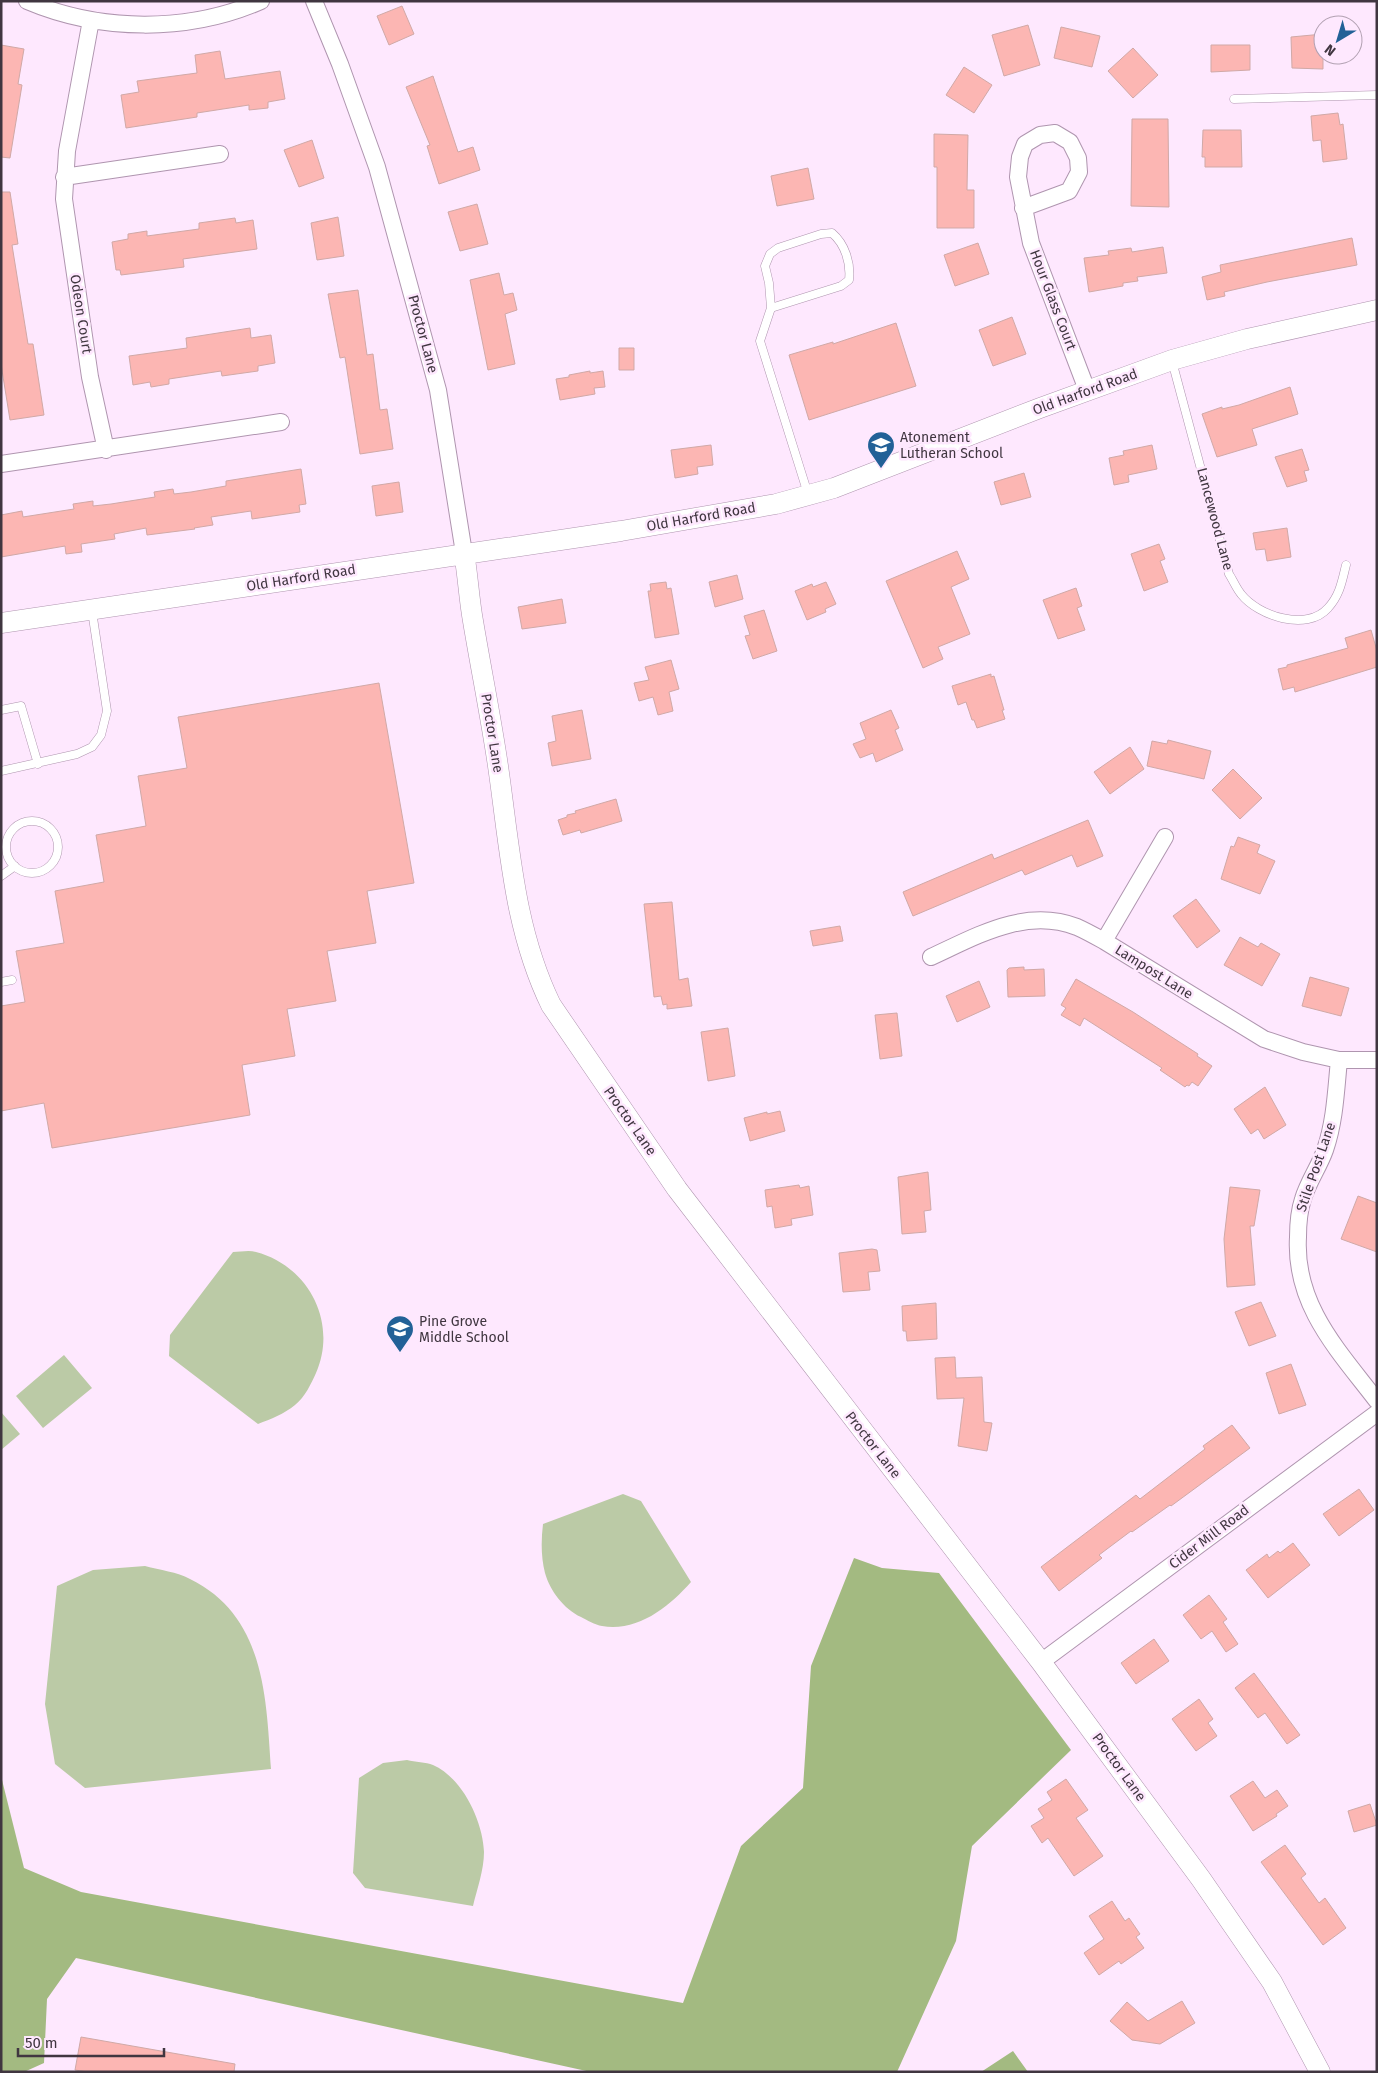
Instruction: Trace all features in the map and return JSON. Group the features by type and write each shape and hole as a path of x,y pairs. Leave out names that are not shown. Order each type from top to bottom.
{"street":[{"path":"27,1 43,8 90,20 132,24 192,22 243,9 261,1"},
{"name":"Proctor Lane","path":"314,1 340,64 377,167 438,390 464,553 472,618 498,765 516,898 536,971 551,1005 677,1189 1041,1662 1201,1878 1272,1982 1320,2072"},
{"name":"Odeon Court","path":"90,20 66,151 64,199 90,377 106,450"},
{"name":"Hour Glass Court","path":"1023,208 1070,191 1079,172 1078,158 1070,142 1055,133 1040,135 1025,144 1020,157 1018,177 1023,208 1030,243 1087,390"},
{"path":"64,177 220,154"},
{"name":"Old Harford Road","path":"1,623 750,510 808,496 894,466 1087,390 1172,360 1247,339 1377,310"},
{"path":"1,464 106,450 281,422"},
{"path":"1104,941 1165,837"},
{"name":"Lampost Lane","path":"931,957 1010,922 1052,921 1076,927 1104,941 1264,1039 1303,1052 1339,1060 1377,1060"},
{"name":"Stile Post Lane","path":"1339,1060 1332,1127 1324,1152 1303,1199 1298,1222 1297,1252 1301,1279 1309,1305 1327,1336 1377,1401"},
{"name":"Cider Mill Road","path":"1041,1662 1377,1413"}],"lane":[{"path":"1234,99 1377,95"},
{"path":"771,308 841,286 849,280 850,268 841,241 832,233 821,234 778,248 770,254 764,266 769,283 771,308 760,341 808,496"},
{"name":"Lancewood Lane","path":"1172,360 1230,574 1240,594 1255,607 1266,612 1284,618 1307,619 1321,614 1332,603 1340,591 1346,565"},
{"path":"1,771 77,754 92,747 101,735 107,711 91,609"},
{"path":"1,710 21,706 38,764"},
{"path":"30,820 46,824 53,830 59,846 58,855 54,863 39,872 30,873 14,866 6,851 6,842 14,827 30,820"},
{"path":"1,876 14,866"},
{"path":"1,982 12,980"}],"green space":[{"path":"233,1252 256,1252 275,1259 291,1270 304,1283 314,1299 321,1316 322,1354 310,1386 295,1405 273,1418 258,1424 169,1356 170,1335"},
{"path":"64,1355 92,1388 43,1428 16,1396"},
{"path":"1,1412 20,1434 1,1450"},
{"path":"623,1494 641,1501 691,1582 673,1600 652,1616 628,1625 602,1626 575,1614 558,1599 550,1586 543,1561 543,1524"},
{"path":"854,1558 882,1568 939,1573 1071,1750 972,1846 956,1941 897,2072 591,2072 76,1958 47,1999 44,2063 24,2072 1,2072 1,1776 24,1868 81,1892 683,2003 741,1846 803,1788 811,1666"},
{"path":"145,1566 190,1579 215,1595 234,1614 247,1636 257,1660 267,1714 271,1769 85,1788 55,1764 45,1704 57,1586 93,1570"},
{"path":"407,1760 430,1764 444,1771 462,1790 475,1815 483,1840 484,1859 473,1906 365,1888 353,1873 359,1778 383,1763"},
{"path":"1013,2051 1028,2072 981,2072"}],"building":[{"path":"402,6 414,34 389,45 377,16"},
{"path":"1028,25 1040,65 1004,76 992,35"},
{"path":"1061,27 1100,36 1092,67 1054,58"},
{"path":"1313,35 1313,65 1323,65 1323,69 1292,68 1291,37"},
{"path":"1,45 24,49 18,84 22,85 10,158 1,157"},
{"path":"1211,45 1250,45 1250,70 1211,72"},
{"path":"1133,48 1158,75 1133,98 1108,71"},
{"path":"220,51 225,79 280,71 285,99 268,102 268,108 249,110 249,105 197,113 197,117 126,128 121,95 139,92 137,81 197,73 195,55"},
{"path":"964,67 992,85 974,113 946,95"},
{"path":"433,76 458,152 473,147 480,170 439,184 427,146 430,145 406,87"},
{"path":"1338,113 1340,125 1343,124 1347,159 1323,162 1321,140 1313,141 1311,116"},
{"path":"1132,119 1168,119 1169,207 1131,206"},
{"path":"1203,130 1241,130 1242,167 1205,167 1205,157 1202,157"},
{"path":"934,134 968,135 967,190 974,190 974,228 937,228 937,167 934,167"},
{"path":"312,140 324,178 299,187 284,150"},
{"path":"808,168 814,199 777,206 771,176"},
{"path":"1,192 10,192 18,244 12,245 28,344 33,344 44,415 10,420 1,364"},
{"path":"477,204 488,244 460,251 448,212"},
{"path":"338,217 344,256 317,260 311,223"},
{"path":"235,218 236,223 253,220 257,249 183,259 184,267 121,275 120,270 116,270 112,242 128,239 128,234 147,231 147,236 199,229 199,223"},
{"path":"1352,238 1357,265 1224,292 1225,296 1207,300 1202,277 1221,272 1220,265"},
{"path":"978,243 989,274 955,286 944,255"},
{"path":"1163,247 1167,273 1137,277 1138,281 1123,283 1123,286 1089,292 1084,258 1109,255 1108,251 1131,248 1132,252"},
{"path":"499,273 504,295 513,293 517,310 505,314 515,364 488,370 470,280"},
{"path":"358,290 367,355 373,354 380,410 387,409 393,449 360,454 345,357 340,358 328,294"},
{"path":"1012,317 1026,354 993,366 979,330"},
{"path":"896,323 916,386 809,420 789,355 833,342 833,344"},
{"path":"250,328 251,338 271,335 275,363 258,366 258,371 222,376 221,371 169,379 169,384 151,387 150,382 133,385 129,356 187,348 186,338"},
{"path":"619,348 634,348 634,370 619,370"},
{"path":"590,371 590,373 603,371 605,387 594,388 595,394 560,400 556,379"},
{"path":"1290,387 1298,414 1252,429 1257,445 1217,457 1202,414 1222,407 1222,409 1239,405"},
{"path":"711,445 713,465 697,467 698,474 675,478 671,450"},
{"path":"1152,445 1157,469 1128,475 1129,482 1114,485 1109,458 1124,455 1123,451"},
{"path":"1302,449 1309,470 1304,471 1307,481 1287,487 1275,457"},
{"path":"301,469 306,504 299,505 300,512 252,519 251,511 211,517 213,525 195,529 147,535 146,528 114,534 115,539 81,544 82,552 66,554 65,546 1,557 1,515 22,511 23,517 74,509 73,504 93,501 93,506 111,504 155,497 154,492 173,489 174,494 191,492 226,486 226,481"},
{"path":"1024,473 1031,497 1001,505 994,482"},
{"path":"399,482 403,512 376,516 372,486"},
{"path":"1287,528 1291,557 1267,561 1265,549 1256,550 1253,533"},
{"path":"1159,544 1165,559 1160,561 1168,582 1144,591 1131,554"},
{"path":"957,551 969,579 951,587 970,634 938,647 943,659 923,668 886,581"},
{"path":"737,575 743,599 715,607 709,582"},
{"path":"666,582 667,589 671,588 679,634 655,638 648,591 651,591 650,584"},
{"path":"826,582 836,604 825,609 826,612 807,620 795,591 812,584 813,587"},
{"path":"1076,588 1082,606 1077,608 1085,630 1058,639 1043,600"},
{"path":"562,599 566,623 522,629 518,607"},
{"path":"764,610 777,651 753,659 745,636 750,635 744,616"},
{"path":"1371,630 1377,651 1377,667 1295,692 1294,687 1283,690 1278,669 1348,648 1345,638"},
{"path":"671,660 679,689 669,692 673,711 658,715 653,697 639,701 634,683 649,680 645,667"},
{"path":"991,674 991,677 994,676 1005,719 977,728 966,702 958,705 952,686"},
{"path":"379,683 414,883 367,891 376,943 327,951 336,1001 287,1009 295,1056 242,1065 250,1115 52,1148 44,1103 1,1111 1,1006 25,1002 16,951 64,943 55,891 104,882 96,835 146,826 138,776 187,768 178,717"},
{"path":"582,710 591,759 552,766 548,743 556,741 552,716"},
{"path":"891,710 899,728 895,730 903,750 876,762 873,753 860,758 853,744 866,739 860,723"},
{"path":"1168,740 1211,751 1204,779 1147,766 1152,741 1167,744"},
{"path":"1130,747 1144,769 1110,794 1094,772"},
{"path":"1233,769 1262,798 1240,819 1212,790"},
{"path":"616,799 622,821 581,833 580,830 563,835 558,820 576,813 575,811"},
{"path":"1088,820 1103,856 1077,867 1072,855 1025,875 1022,870 913,916 903,892 992,854 994,859"},
{"path":"1238,837 1260,845 1257,853 1275,861 1260,894 1221,879 1231,846 1234,847"},
{"path":"1196,899 1220,931 1197,948 1173,916"},
{"path":"672,902 679,980 688,978 692,1006 667,1009 667,1004 663,1005 661,996 654,997 644,904"},
{"path":"840,926 843,941 813,946 810,931"},
{"path":"1240,937 1258,947 1261,943 1280,954 1262,986 1224,965"},
{"path":"1024,967 1024,970 1044,969 1045,996 1008,997 1007,970 1009,968"},
{"path":"1310,977 1349,988 1341,1016 1302,1006"},
{"path":"1076,979 1133,1012 1198,1054 1197,1056 1212,1066 1198,1086 1192,1082 1189,1086 1185,1087 1160,1070 1162,1068 1084,1018 1080,1026 1061,1015 1066,1008 1061,1005"},
{"path":"979,981 990,1007 957,1022 946,996"},
{"path":"897,1013 902,1056 880,1059 875,1015"},
{"path":"728,1028 735,1076 708,1081 701,1032"},
{"path":"1265,1087 1286,1125 1264,1139 1258,1129 1251,1134 1234,1109"},
{"path":"780,1111 785,1131 750,1141 744,1118"},
{"path":"928,1172 931,1210 924,1211 926,1232 902,1234 898,1177"},
{"path":"799,1185 800,1188 809,1186 813,1215 791,1219 792,1225 775,1228 772,1206 767,1207 765,1190"},
{"path":"1230,1187 1260,1190 1254,1226 1250,1226 1255,1285 1227,1287 1224,1239"},
{"path":"1358,1196 1377,1203 1377,1252 1341,1239"},
{"path":"877,1250 880,1271 868,1272 870,1290 843,1292 839,1253"},
{"path":"1261,1302 1276,1336 1249,1346 1235,1312"},
{"path":"936,1303 937,1339 907,1341 906,1331 903,1331 902,1306"},
{"path":"955,1357 956,1378 982,1377 984,1422 992,1423 987,1451 958,1446 964,1398 937,1399 935,1358"},
{"path":"1291,1364 1306,1405 1279,1414 1266,1373"},
{"path":"1232,1425 1250,1448 1171,1506 1131,1531 1099,1555 1102,1558 1059,1591 1041,1567 1136,1495 1140,1499 1205,1449 1203,1446"},
{"path":"1359,1489 1374,1510 1339,1536 1323,1514"},
{"path":"1293,1543 1310,1565 1268,1598 1246,1570 1267,1554 1269,1558 1278,1551 1280,1553"},
{"path":"1209,1595 1227,1619 1223,1622 1238,1644 1226,1652 1212,1631 1201,1639 1183,1615"},
{"path":"1154,1639 1169,1661 1136,1684 1121,1663"},
{"path":"1254,1673 1300,1735 1287,1744 1265,1713 1258,1718 1235,1688"},
{"path":"1199,1699 1213,1719 1208,1723 1217,1736 1196,1751 1172,1719"},
{"path":"1066,1779 1088,1810 1076,1818 1103,1856 1074,1876 1048,1838 1042,1843 1031,1826 1044,1818 1038,1809 1052,1800 1047,1792"},
{"path":"1253,1781 1265,1798 1277,1790 1288,1806 1276,1814 1277,1816 1253,1831 1230,1796"},
{"path":"1370,1804 1377,1825 1354,1832 1348,1811"},
{"path":"1285,1845 1306,1874 1301,1878 1319,1903 1325,1898 1346,1928 1323,1945 1261,1862"},
{"path":"1112,1901 1125,1921 1129,1918 1140,1934 1136,1937 1144,1948 1121,1964 1119,1961 1099,1975 1084,1953 1104,1939 1089,1916"},
{"path":"1182,2001 1195,2023 1160,2044 1132,2040 1110,2021 1127,2002 1148,2021"},
{"path":"81,2037 235,2064 234,2072 88,2072 75,2070"}],"place":[{"name":"Atonement Lutheran School","path":"881,469"},
{"name":"Pine Grove Middle School","path":"400,1353"}]}
